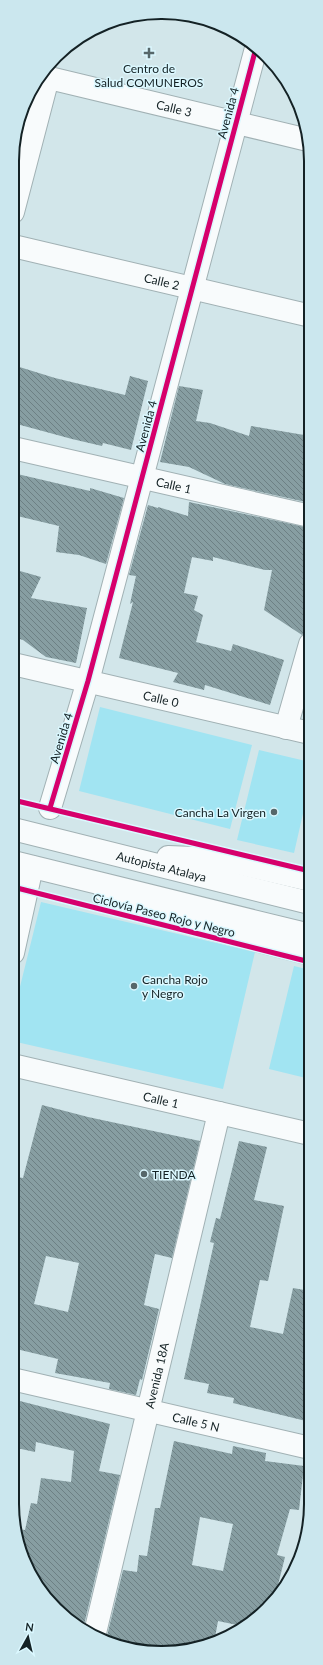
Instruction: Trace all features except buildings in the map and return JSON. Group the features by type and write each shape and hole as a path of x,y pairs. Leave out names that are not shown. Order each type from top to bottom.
{"street":[{"name":"Avenida 4","path":"50,808 88,682 255,54"},
{"name":"Calle 3","path":"46,78 302,139"},
{"path":"19,186 43,82"},
{"name":"Calle 2","path":"19,247 304,314"},
{"name":"Calle 1","path":"19,449 304,515"},
{"name":"Calle 0","path":"19,665 304,732"},
{"path":"286,728 304,665"},
{"name":"Autopista Atalaya","path":"19,830 304,901"},
{"path":"114,853 220,859 304,879"},
{"path":"19,897 23,865 304,934"},
{"path":"90,881 131,908 304,952"},
{"name":"Calle 1","path":"19,1067 304,1133"},
{"name":"Avenida 18A","path":"96,1630 219,1113"},
{"name":"Calle 5 N","path":"19,1381 304,1447"}],"shaded area":[{"path":"100,707 252,745 230,829 79,791"},
{"name":"Cancha La Virgen","path":"259,750 304,761 304,809 294,853 237,840"},
{"name":"Cancha Rojo y Negro","path":"41,902 255,952 223,1089 19,1043 19,991"},
{"path":"294,966 304,968 304,1078 269,1069"}],"cycle path":[{"path":"50,808 88,681 255,54"},
{"path":"19,801 304,870"},
{"name":"Ciclovía Paseo Rojo y Negro","path":"19,889 304,960"}],"place":[{"name":"Centro de Salud COMUNEROS","path":"149,53"},
{"name":"Cancha La Virgen","path":"274,812"},
{"name":"Cancha Rojo y Negro","path":"134,986"},
{"name":"TIENDA","path":"144,1174"}]}
